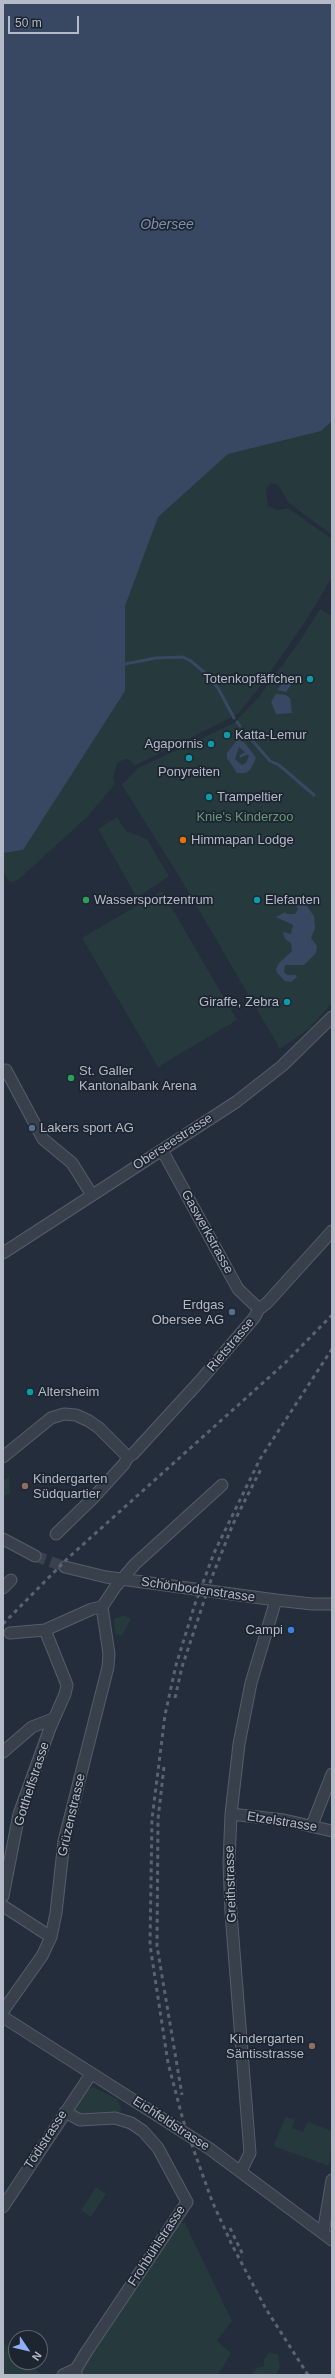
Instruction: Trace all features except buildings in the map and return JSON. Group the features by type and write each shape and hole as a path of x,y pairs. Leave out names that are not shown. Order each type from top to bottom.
{"street":[{"name":"Oberseestrasse","path":"3,1253 236,1102 269,1077 301,1049 332,1017"},
{"path":"3,1072 6,1070 44,1139 72,1163 92,1195"},
{"name":"Gaswerkstrasse","path":"162,1150 238,1289 259,1309"},
{"name":"Rietstrasse","path":"56,1534 102,1489 124,1464 128,1457 133,1454 199,1382 254,1318 259,1309 267,1303 332,1231"},
{"path":"3,1456 51,1418 64,1414 76,1415 94,1425 128,1457"},
{"path":"10,1633 45,1630 92,1609 102,1607 122,1579 136,1564 222,1485"},
{"path":"3,1539 35,1556"},
{"name":"Schönbodenstrasse","path":"65,1567 122,1579 276,1600 312,1604 332,1604"},
{"path":"3,1588 11,1580"},
{"name":"Greithstrasse","path":"241,2171 250,2153 231,1913 229,1863 231,1814 239,1744 251,1683 276,1600"},
{"name":"Grüzenstrasse","path":"3,2011 42,1956 51,1937 56,1913 64,1841 108,1673 109,1654 102,1607"},
{"name":"Gotthelfstrasse","path":"3,1896 20,1814 53,1719 66,1694 67,1685 45,1630"},
{"name":"Gotthelfstrasse","path":"3,1752 32,1727 53,1719"},
{"path":"312,1825 332,1774"},
{"name":"Etzelstrasse","path":"231,1814 312,1825 332,1831"},
{"path":"3,1906 51,1937"},
{"name":"Eichfeldstrasse","path":"3,2017 91,2074 173,2124 241,2171 328,2237"},
{"name":"Tödistrasse","path":"3,2207 91,2074"},
{"name":"Frohbühlstrasse","path":"63,2375 76,2372 186,2202 158,2148 143,2131 131,2123 115,2118 80,2120 65,2112"},
{"path":"328,2237 332,2180"}],"green space":[{"path":"332,243 332,535 289,503 278,485 271,483 266,490 268,506 277,510 288,508 332,539 332,577 305,622 259,688 238,714 134,766 130,760 125,759 117,763 113,779 115,784 87,817 17,881 10,882 3,872 3,853 23,850 31,631"},
{"name":"Knie's Kinderzoo","path":"320,609 332,616 332,1003 310,1028 280,1049 182,881 122,785 138,768 234,723 258,698 300,641"},
{"path":"117,817 126,831 147,839 169,876 137,898 98,829"},
{"path":"162,891 237,1020 158,1067 82,938"},
{"path":"9,1477 10,1493 3,1497 3,1481"},
{"path":"124,1615 131,1619 122,1636 115,1634 114,1619"},
{"path":"93,2087 117,2099 122,2110 117,2114 78,2115 74,2109 83,2092"},
{"path":"286,2117 295,2120 292,2128 303,2132 308,2122 332,2131 329,2166 273,2146"},
{"path":"96,2187 106,2194 91,2217 81,2210"},
{"path":"178,2223 185,2223 232,2321 217,2341 231,2353 218,2375 82,2375 81,2372"},
{"path":"3,2342 8,2346 8,2370 37,2370 41,2374 47,2375 3,2375"},
{"path":"270,2352 278,2355 280,2367 276,2375 251,2375 257,2368 264,2366 264,2359"}],"water":[{"name":"Obersee","path":"3,3 332,3 332,421 321,431 228,454 158,517 125,606 125,691 23,850 3,853"},
{"path":"289,676 292,684 286,692 277,690"},
{"path":"276,694 286,695 290,698 292,713 276,714 271,702"},
{"path":"238,739 245,743 256,758 250,770 245,773 237,773 227,758 227,753","holes":["239,747 249,756 246,763 242,765 235,759"]},
{"path":"306,900 306,905 314,916 315,928 311,938 317,946 316,953 304,965 285,965 284,972 287,975 295,975 297,977 291,982 285,981 277,973 276,969 279,963 292,951 291,943 285,939 283,932 291,934 293,925 276,917 285,912 287,914 295,914 298,909 295,904"}],"waterway":[{"path":"125,664 156,658 183,657 191,661 205,673 218,688 234,718"},
{"path":"237,722 240,726"},
{"path":"245,732 270,761 279,765 314,795"},
{"path":"241,756 247,753"}],"tunnel":[{"path":"35,1556 65,1567"}],"railway":[{"path":"3,1624 68,1558 285,1363 332,1315"},
{"path":"308,2375 266,2309 232,2245 212,2201 183,2120 168,2063 150,1945 152,1819 165,1715 176,1665 195,1604 214,1553 260,1459 332,1349"},
{"path":"175,1698 182,1667 212,1577 233,1524 262,1467"},
{"path":"164,1767 158,1819 157,1946 182,2095"},
{"path":"230,2228 244,2257"}],"place":[{"name":"Totenkopfäffchen","path":"310,679"},
{"name":"Katta-Lemur","path":"227,735"},
{"name":"Agapornis","path":"211,744"},
{"name":"Ponyreiten","path":"189,758"},
{"name":"Trampeltier","path":"209,797"},
{"name":"Himmapan Lodge","path":"183,840"},
{"name":"Wassersportzentrum","path":"86,900"},
{"name":"Elefanten","path":"257,900"},
{"name":"Giraffe, Zebra","path":"287,1002"},
{"name":"St. Galler Kantonalbank Arena","path":"71,1078"},
{"name":"Lakers sport AG","path":"32,1128"},
{"name":"Erdgas Obersee AG","path":"232,1312"},
{"name":"Altersheim","path":"30,1392"},
{"name":"Kindergarten Südquartier","path":"25,1486"},
{"name":"Campi","path":"291,1630"},
{"name":"Kindergarten Säntisstrasse","path":"312,2046"}]}
